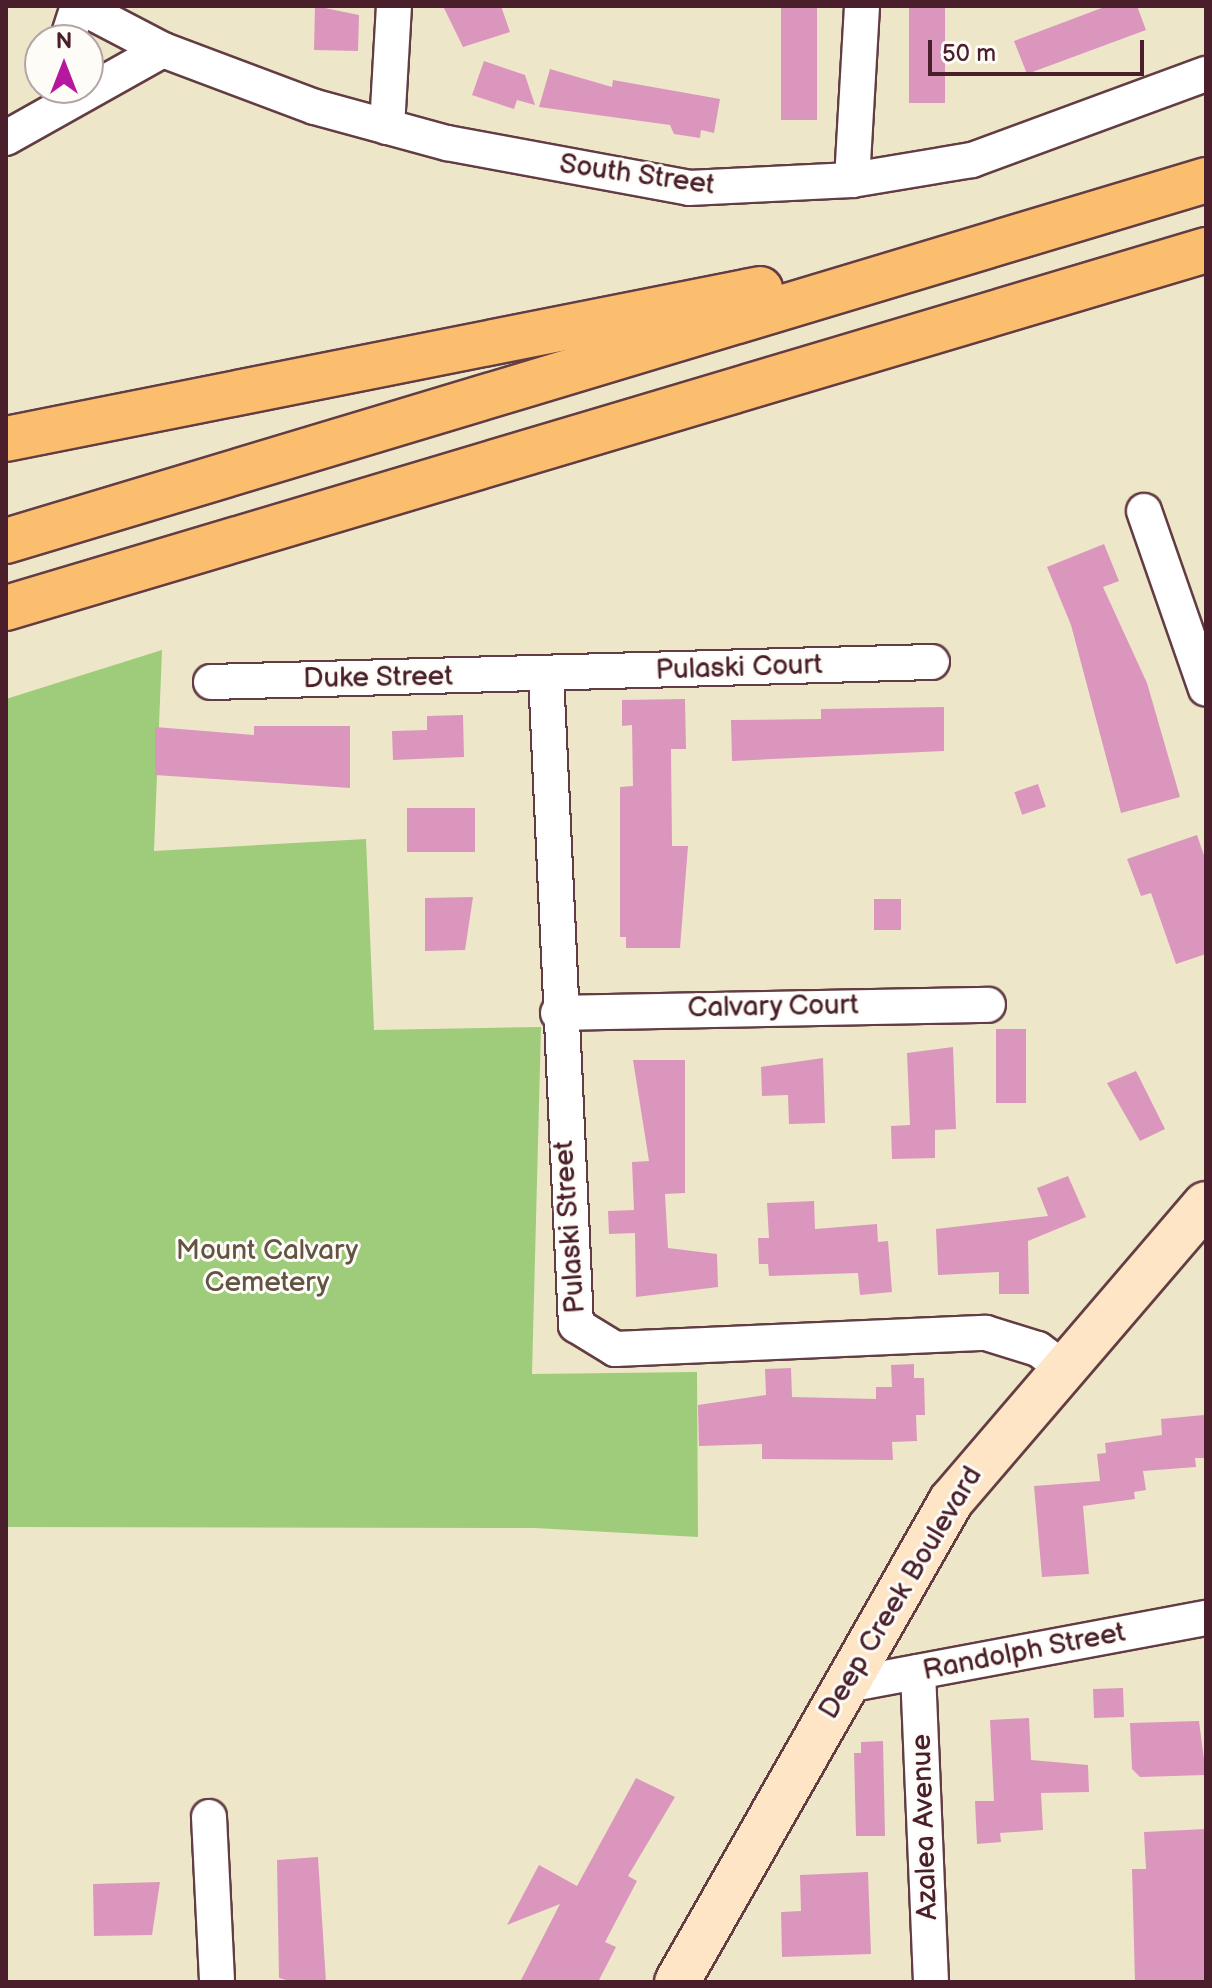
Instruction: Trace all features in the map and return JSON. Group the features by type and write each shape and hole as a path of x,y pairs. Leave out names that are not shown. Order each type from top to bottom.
{"highway":[{"path":"6,541 1206,180"},
{"path":"6,608 1206,250"},
{"path":"6,439 227,400 666,305 936,261"}],"street":[{"name":"South Street","path":"78,6 163,50 387,127 689,188 852,180 972,160 1206,74"},
{"path":"387,127 394,6"},
{"path":"852,180 862,6"},
{"path":"104,77 163,50"},
{"path":"6,138 48,104"},
{"path":"1144,511 1193,609 1206,689"},
{"name":"Pulaski Court","path":"546,674 932,662"},
{"name":"Duke Street","path":"211,682 546,674"},
{"name":"Pulaski Street","path":"546,674 570,1308 587,1338 615,1349 986,1333 1038,1349 1062,1367"},
{"name":"Calvary Court","path":"558,1013 988,1005"},
{"name":"Deep Creek Boulevard","path":"677,1982 842,1686 951,1501 1062,1367 1206,1204"},
{"name":"Randolph Street","path":"842,1686 1206,1618"},
{"name":"Azalea Avenue","path":"918,1672 931,1982"},
{"path":"209,1817 217,1982"}],"green space":[{"name":"Mount Calvary Cemetery","path":"162,650 154,851 366,839 374,1030 541,1027 532,1374 697,1372 698,1537 535,1528 6,1527 6,699"}],"building":[{"path":"315,6 359,15 358,51 314,50"},
{"path":"443,6 501,6 510,32 463,47"},
{"path":"781,6 817,6 817,120 781,120"},
{"path":"909,6 945,6 945,103 909,103"},
{"path":"1107,6 1137,6 1146,30 1027,74 1014,41"},
{"path":"484,61 525,75 535,105 517,100 514,109 472,95"},
{"path":"550,69 612,87 613,80 720,99 714,133 701,130 700,138 674,134 670,125 539,107"},
{"path":"1104,544 1119,581 1103,587 1147,683 1180,797 1121,813 1071,625 1047,567"},
{"path":"685,699 686,749 671,749 672,846 688,846 680,948 626,948 626,937 620,937 620,787 633,786 632,725 622,726 622,700"},
{"path":"944,707 944,751 732,761 731,720 821,719 821,709"},
{"path":"463,715 464,757 393,760 392,731 427,730 427,716"},
{"path":"254,726 350,726 350,788 155,775 155,727 254,735"},
{"path":"1038,784 1046,807 1022,815 1014,792"},
{"path":"407,808 475,808 475,852 407,852"},
{"path":"1197,835 1206,861 1206,954 1176,964 1151,893 1141,896 1127,859"},
{"path":"473,897 465,950 425,951 425,898"},
{"path":"874,899 901,899 901,930 874,930"},
{"path":"996,1029 1026,1029 1026,1103 996,1103"},
{"path":"953,1047 956,1129 935,1130 935,1158 892,1159 891,1126 910,1125 907,1053"},
{"path":"823,1058 825,1123 789,1124 788,1095 762,1096 761,1067"},
{"path":"633,1060 685,1060 685,1193 665,1194 668,1248 717,1254 718,1287 636,1297 635,1233 609,1234 608,1211 634,1210 632,1162 649,1161"},
{"path":"1136,1071 1165,1129 1140,1141 1107,1083"},
{"path":"1068,1176 1086,1217 1028,1241 1029,1294 999,1294 999,1272 938,1275 936,1229 1048,1216 1037,1188"},
{"path":"814,1201 815,1229 877,1224 878,1242 888,1241 892,1292 860,1295 858,1273 769,1276 768,1264 759,1264 758,1238 769,1238 767,1203"},
{"path":"914,1364 914,1378 924,1378 925,1415 916,1415 917,1441 892,1442 893,1460 762,1459 762,1444 699,1446 698,1405 766,1395 765,1369 791,1368 792,1397 876,1399 876,1387 892,1387 891,1365"},
{"path":"1204,1415 1206,1458 1195,1458 1196,1467 1143,1471 1146,1490 1134,1492 1135,1499 1083,1506 1089,1574 1042,1577 1034,1486 1100,1481 1097,1454 1106,1453 1105,1443 1162,1435 1161,1419"},
{"path":"1123,1688 1124,1717 1094,1718 1093,1689"},
{"path":"1029,1718 1031,1760 1088,1765 1089,1792 1041,1793 1043,1830 1000,1833 1001,1842 977,1844 975,1801 994,1801 990,1720"},
{"path":"1199,1721 1206,1775 1140,1777 1132,1769 1130,1723"},
{"path":"883,1741 885,1836 856,1836 854,1753 861,1753 861,1742"},
{"path":"636,1778 675,1797 628,1876 637,1881 605,1942 616,1947 598,1982 520,1982 560,1904 507,1925 539,1865 577,1886"},
{"path":"1206,1829 1206,1982 1135,1982 1132,1869 1146,1869 1144,1832"},
{"path":"318,1857 326,1982 294,1982 279,1978 277,1860"},
{"path":"868,1872 871,1954 782,1957 781,1912 801,1911 800,1875"},
{"path":"160,1882 152,1935 94,1936 93,1884"}]}
